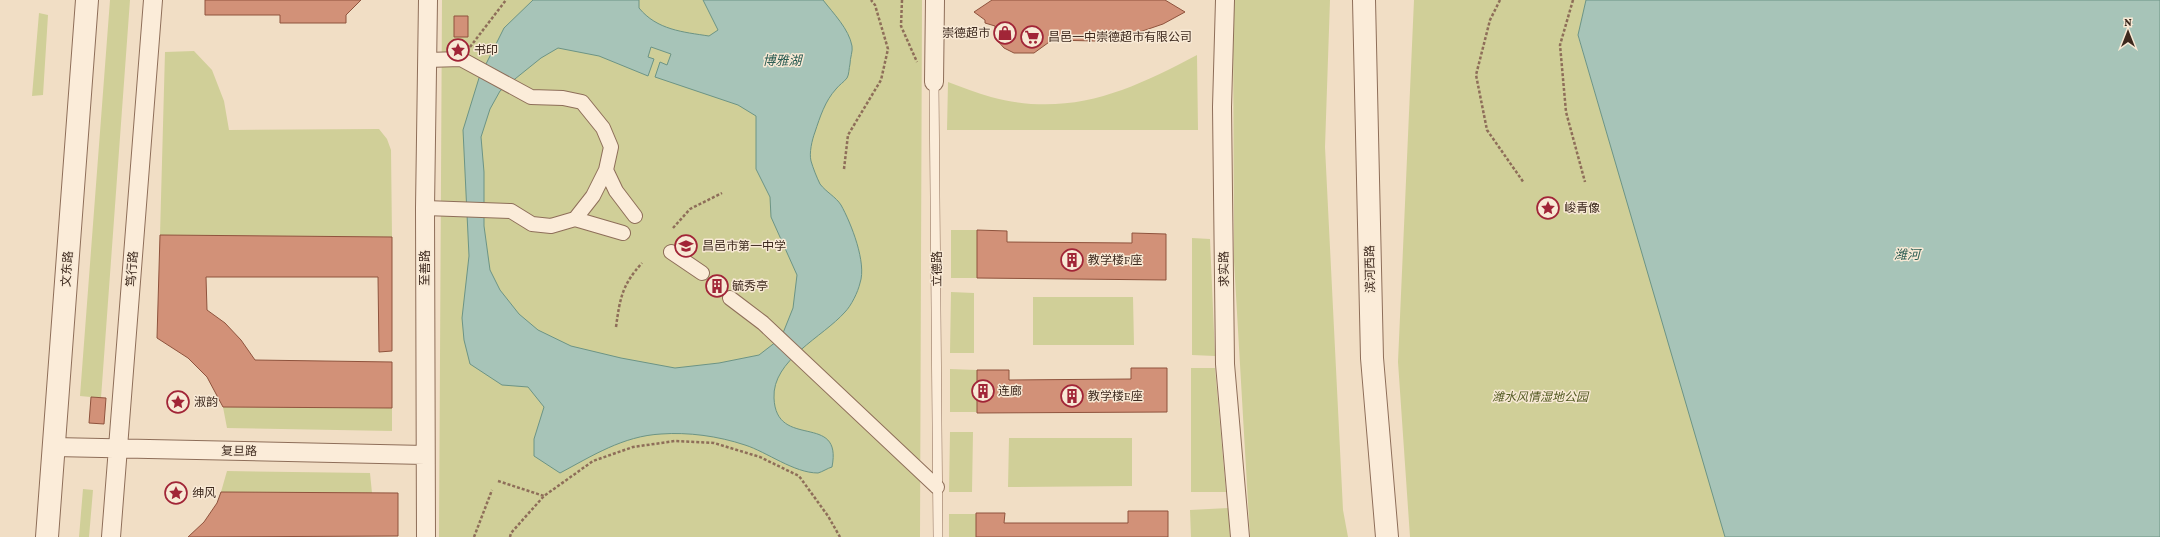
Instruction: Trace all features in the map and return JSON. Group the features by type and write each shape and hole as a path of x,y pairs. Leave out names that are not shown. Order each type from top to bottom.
{"street":[{"name":"文东路","path":"47,537 87,0"},
{"name":"笃行路","path":"112,537 153,0"},
{"name":"至善路","path":"426,537 424,455 428,0"},
{"name":"立德路","path":"934,81 935,0"},
{"name":"求实路","path":"1225,0 1222,108 1225,364 1240,537"},
{"name":"滨河西路","path":"1364,0 1372,358 1387,537"},
{"path":"427,60 461,59 532,97 563,98 582,102 603,128 611,147 606,170 593,196 575,219"},
{"path":"606,170 616,191 635,216"},
{"path":"425,208 511,211 532,224 551,226 575,219 623,233"},
{"path":"671,252 702,274"},
{"path":"730,298 763,323 937,486"},
{"name":"复旦路","path":"54,447 424,455"}],"lane":[{"name":"立德路","path":"934,81 938,537"}],"path":[{"path":"461,59 506,0"},
{"path":"844,169 848,135 881,80 888,49 875,5 871,0"},
{"path":"902,0 901,26 914,59 934,81"},
{"path":"1500,0 1490,20 1476,75 1487,130 1524,183"},
{"path":"1573,0 1560,45 1566,112 1586,182"},
{"path":"673,228 690,209 722,193"},
{"path":"616,327 620,300 629,277 642,263"},
{"path":"510,537 511,533 544,496 593,461 633,447 675,441 714,443 760,457 799,476 828,516 840,537"},
{"path":"498,481 544,496"},
{"path":"474,537 492,490"}],"green space":[{"path":"110,0 130,0 101,398 80,396"},
{"path":"442,0 922,0 920,537 439,537"},
{"path":"1233,0 1330,0 1325,147 1343,510 1348,537 1250,537 1234,261"},
{"name":"潍水风情湿地公园","path":"1414,0 1586,0 1578,36 1727,537 1410,537 1398,362"},
{"path":"39,13 48,15 43,95 32,96"},
{"path":"194,51 212,70 224,101 229,130 379,129 387,139 391,150 392,237 160,235 165,52"},
{"path":"1197,55 1198,130 947,130 948,82 991,97 1020,103 1047,104 1073,102 1123,90 1147,80"},
{"path":"951,230 977,230 977,278 951,278"},
{"path":"1192,238 1210,239 1215,356 1192,355"},
{"path":"951,292 974,293 974,353 950,353"},
{"path":"1033,297 1133,297 1134,345 1033,345"},
{"path":"1191,368 1215,368 1226,492 1191,492"},
{"path":"950,369 977,370 977,412 950,412"},
{"path":"223,407 392,408 392,431 227,428"},
{"path":"950,432 973,432 972,492 949,492"},
{"path":"1009,438 1132,438 1132,486 1008,487"},
{"path":"227,471 370,473 372,493 221,492"},
{"path":"83,489 93,490 89,537 79,537"},
{"path":"1228,508 1230,537 1191,537 1190,510"},
{"path":"949,514 976,514 976,537 949,537"}],"water":[{"name":"博雅湖","path":"533,0 639,0 639,8 654,21 671,29 709,36 718,30 703,0 823,0 840,22 848,33 852,46 849,73 847,78 832,94 823,109 813,139 810,158 820,184 839,202 849,222 860,254 862,275 858,290 852,303 847,309 836,321 800,350 781,372 776,384 774,398 778,414 785,423 819,435 828,440 833,450 832,467 818,473 809,472 790,466 753,448 735,442 703,435 682,434 647,436 621,443 608,448 560,473 534,456 534,439 544,407 528,387 502,385 470,364 464,340 462,318 469,256 463,130 479,78 504,28","holes":["651,47 671,54 667,65 660,62 655,77 738,105 756,116 756,169 770,197 771,217 797,275 793,308 781,338 759,355 719,363 675,368 621,358 571,346 538,330 519,314 500,290 490,270 484,226 484,172 481,137 490,109 500,91 541,58 558,48 599,56 648,76 654,59 648,57"]},
{"name":"潍河","path":"1586,0 2160,0 2160,537 1725,537 1578,35"}],"building":[{"path":"205,0 361,0 346,15 346,23 280,23 280,15 205,15"},
{"path":"992,0 1165,0 1185,12 1163,24 1122,38 1095,41 1052,40 1034,53 1014,53 1004,48 996,39 995,26 985,23 985,20 974,12"},
{"path":"454,16 468,16 468,37 454,37"},
{"name":"教学楼F座","path":"977,230 1007,231 1007,242 1132,243 1132,233 1166,234 1166,280 977,278"},
{"path":"160,235 392,237 392,351 379,352 378,277 206,277 207,310 225,323 241,340 255,360 392,362 392,408 223,407 207,377 188,358 157,338"},
{"name":"教学楼E座","path":"1131,368 1167,368 1167,412 977,413 977,370 1009,370 1009,380 1131,379"},
{"path":"91,397 106,398 104,424 89,423"},
{"path":"221,492 398,493 398,536 188,537 204,522 217,503"},
{"path":"1128,511 1168,511 1168,537 976,537 976,513 1005,513 1004,523 1128,523"}],"place":[{"name":"崇德超市","path":"1005,33"},
{"name":"昌邑一中崇德超市有限公司","path":"1032,37"},
{"name":"书印","path":"458,50"},
{"name":"峻青像","path":"1548,208"},
{"name":"昌邑市第一中学","path":"686,246"},
{"name":"教学楼F座","path":"1072,260"},
{"name":"毓秀亭","path":"717,286"},
{"name":"连廊","path":"983,391"},
{"name":"教学楼E座","path":"1072,396"},
{"name":"淑韵","path":"178,402"},
{"name":"绅风","path":"176,493"}]}
